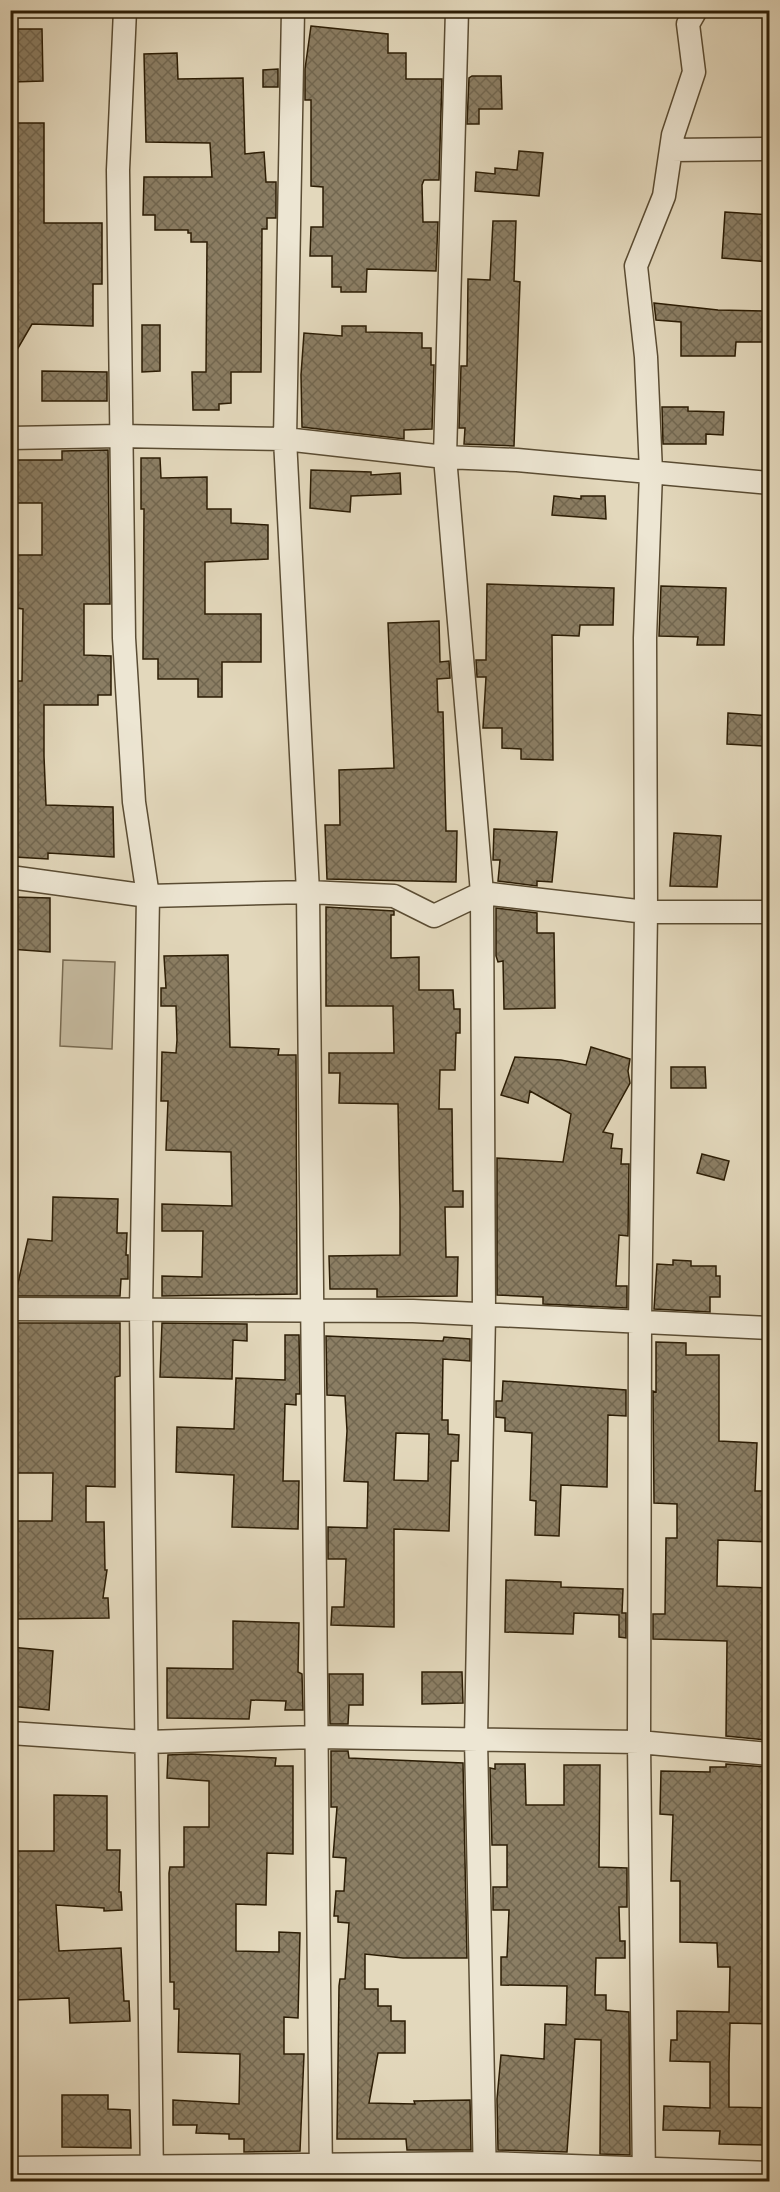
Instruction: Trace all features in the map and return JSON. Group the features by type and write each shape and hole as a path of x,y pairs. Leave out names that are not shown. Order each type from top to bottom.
{"street":[{"path":"125,10 118,170 124,638 134,802 148,896 141,1311 152,2174"},
{"path":"293,10 285,440 308,892 321,2172"},
{"path":"445,10 457,11 445,457 482,893 484,1314 476,1739 485,2172"},
{"path":"644,2175 639,1742 640,1323 646,912 645,638 651,472 646,357 636,266 664,196 673,135 694,72 688,24 696,10"},
{"path":"671,150 770,149"},
{"path":"10,438 120,436 285,440 445,457 518,460 770,483"},
{"path":"10,878 148,896 308,892 394,896 434,916 482,893 646,912 770,912"},
{"path":"10,1309 312,1310 484,1314 770,1328"},
{"path":"10,1733 146,1742 317,1737 639,1742 770,1754"},
{"path":"10,2168 152,2174 770,2173"}],"shaded area":[{"path":"63,960 115,962 112,1049 60,1046"}],"building":[{"path":"311,26 388,34 388,53 406,53 406,79 442,79 439,180 424,180 422,185 423,222 438,222 436,271 367,269 366,292 341,292 341,287 332,287 332,256 310,256 311,227 323,227 323,187 311,186 311,100 305,100 305,69"},
{"path":"14,29 42,29 43,81 13,82"},
{"path":"177,53 178,79 243,78 245,154 264,152 266,182 276,182 276,218 267,218 267,229 262,229 261,372 231,372 231,403 219,404 219,410 193,410 192,372 206,372 207,242 191,242 191,233 188,233 188,230 155,230 155,215 143,215 144,177 212,177 210,143 146,142 144,54"},
{"path":"278,69 278,87 263,87 263,70"},
{"path":"472,76 501,76 502,109 479,109 479,124 467,124 469,78"},
{"path":"11,123 44,123 44,223 102,223 102,284 93,284 93,326 32,324 10,362"},
{"path":"519,151 543,153 539,196 475,191 476,172 495,174 495,168 517,170"},
{"path":"725,212 770,215 770,262 722,258"},
{"path":"493,221 516,221 514,281 520,282 514,446 464,444 465,428 459,428 461,366 467,366 468,279 490,280"},
{"path":"654,303 718,310 770,311 770,342 736,342 735,356 681,356 681,322 656,320"},
{"path":"142,325 160,325 160,371 142,372"},
{"path":"342,326 366,326 366,332 422,333 422,348 431,348 431,365 434,365 432,429 404,430 404,439 302,427 301,375 304,333 342,336"},
{"path":"42,371 107,372 107,401 42,401"},
{"path":"662,407 688,407 688,411 724,412 723,435 706,434 706,444 663,444"},
{"path":"108,450 110,604 84,604 84,655 111,656 111,695 98,695 98,705 44,705 44,756 46,805 113,807 114,857 48,853 48,859 15,857 16,852 10,852 10,681 22,681 23,609 16,608 16,573 10,573 10,555 42,555 42,503 10,503 10,460 62,460 62,451"},
{"path":"141,458 160,458 161,478 207,477 207,509 231,509 231,523 268,525 268,559 205,562 205,614 261,614 261,662 222,662 222,697 198,697 198,679 158,679 158,659 143,659 144,509 141,509"},
{"path":"311,470 371,472 371,475 400,473 401,494 351,496 350,512 310,508"},
{"path":"554,496 581,499 581,496 605,496 606,519 552,515"},
{"path":"487,584 614,588 613,625 580,625 579,636 552,635 553,760 521,759 521,749 502,748 502,728 483,728 486,677 477,677 476,660 486,660"},
{"path":"661,586 726,588 724,645 697,645 698,637 659,636"},
{"path":"439,621 440,662 449,661 450,678 437,679 438,712 443,712 446,831 457,831 456,882 327,879 325,825 340,825 339,770 394,768 388,623"},
{"path":"728,713 770,716 770,732 763,732 763,746 727,744"},
{"path":"494,829 557,832 552,882 537,881 537,886 498,881 500,860 493,860"},
{"path":"674,833 721,836 717,887 670,886"},
{"path":"13,897 50,898 50,952 10,949"},
{"path":"326,907 394,911 394,915 391,915 391,958 419,957 419,990 453,990 454,1009 460,1009 460,1033 456,1033 455,1070 440,1070 439,1109 452,1109 453,1191 463,1191 463,1207 445,1207 446,1257 458,1257 457,1296 377,1297 377,1289 330,1289 329,1256 400,1255 400,1208 398,1104 339,1103 340,1073 329,1073 329,1053 394,1053 393,1006 326,1006"},
{"path":"496,908 537,913 537,933 554,933 555,1008 504,1009 503,961 498,962 496,956"},
{"path":"228,955 230,1047 279,1049 278,1055 296,1055 297,1294 162,1296 162,1276 202,1277 203,1231 162,1231 162,1204 232,1206 231,1152 166,1150 168,1101 161,1101 162,1052 176,1053 177,1040 176,1006 161,1006 161,988 166,988 164,956"},
{"path":"591,1047 630,1059 628,1071 630,1083 603,1132 613,1134 611,1148 622,1149 621,1164 629,1164 628,1236 619,1235 616,1286 627,1286 627,1308 543,1304 543,1297 497,1295 497,1158 563,1162 571,1114 530,1091 528,1103 501,1095 515,1057 561,1060 586,1065"},
{"path":"671,1067 705,1067 706,1088 671,1088"},
{"path":"702,1154 729,1161 724,1180 697,1173"},
{"path":"53,1197 118,1199 117,1233 127,1233 126,1255 128,1255 128,1279 121,1279 120,1296 15,1296 28,1239 52,1241"},
{"path":"673,1260 691,1261 691,1266 716,1266 716,1276 720,1276 720,1297 710,1297 710,1312 654,1309 657,1264 673,1265"},
{"path":"10,1323 120,1323 120,1376 115,1377 115,1487 86,1486 86,1522 104,1522 105,1570 107,1570 103,1598 108,1598 109,1618 10,1619 10,1521 52,1521 53,1473 10,1473"},
{"path":"162,1323 247,1324 247,1341 233,1340 232,1379 160,1377"},
{"path":"285,1335 299,1335 300,1394 296,1394 296,1405 285,1404 283,1481 299,1481 298,1529 232,1527 234,1475 176,1472 177,1427 234,1429 236,1378 285,1380"},
{"path":"326,1336 443,1341 444,1337 470,1339 470,1361 443,1359 442,1420 448,1420 448,1434 459,1435 458,1461 451,1461 449,1531 394,1529 394,1627 331,1625 332,1607 344,1607 346,1559 328,1559 328,1527 367,1528 368,1482 344,1481 347,1431 345,1396 327,1395","holes":["396,1433 429,1434 428,1481 394,1480"]},
{"path":"656,1342 686,1343 686,1355 719,1355 719,1441 757,1443 755,1491 770,1491 770,1542 718,1540 717,1586 770,1588 770,1702 767,1702 766,1740 726,1736 727,1641 653,1639 653,1614 665,1614 666,1538 677,1538 677,1504 654,1503 653,1391 656,1392"},
{"path":"503,1381 626,1390 626,1416 608,1415 607,1487 561,1485 559,1536 535,1535 536,1501 530,1500 532,1433 505,1431 505,1418 496,1417 496,1401 502,1401"},
{"path":"506,1580 561,1582 561,1587 623,1589 622,1613 626,1613 626,1638 619,1637 619,1615 574,1613 573,1634 505,1632"},
{"path":"233,1621 299,1623 298,1672 302,1674 303,1710 285,1710 286,1701 251,1700 249,1719 167,1718 167,1668 233,1669"},
{"path":"10,1647 53,1651 49,1710 10,1706"},
{"path":"422,1672 462,1672 463,1703 422,1704"},
{"path":"329,1674 363,1674 363,1705 349,1705 348,1724 330,1724"},
{"path":"331,1751 348,1751 349,1758 463,1763 467,1958 403,1958 365,1954 365,1989 378,1989 378,2006 391,2006 391,2021 405,2021 405,2053 378,2053 369,2103 415,2104 414,2101 470,2100 471,2150 407,2150 406,2139 337,2139 339,1986 340,1979 345,1979 349,1923 338,1922 338,1916 334,1916 336,1891 344,1891 346,1858 333,1857 337,1807 331,1807"},
{"path":"168,1755 276,1758 275,1766 293,1766 293,1854 267,1853 266,1905 236,1904 236,1951 279,1952 279,1932 300,1933 298,2018 284,2017 284,2054 304,2054 300,2151 244,2152 244,2139 229,2139 229,2134 196,2133 197,2125 173,2125 173,2100 239,2104 240,2054 178,2052 179,2009 174,2009 174,1982 170,1982 169,1873 170,1867 184,1867 184,1827 209,1827 209,1781 167,1778"},
{"path":"495,1764 525,1764 526,1805 564,1805 564,1765 600,1765 599,1867 627,1868 627,1907 619,1907 620,1941 625,1941 625,1958 596,1958 595,1995 606,1995 606,2010 629,2012 630,2155 600,2154 601,2040 575,2039 567,2152 498,2150 497,2099 501,2055 544,2059 545,2024 566,2025 567,1986 501,1985 501,1957 507,1957 509,1910 493,1910 493,1887 507,1887 507,1845 492,1845 490,1768 495,1769"},
{"path":"726,1764 766,1767 765,1791 770,1791 770,2024 730,2023 729,2107 770,2108 770,2145 719,2144 720,2131 663,2130 664,2106 710,2108 710,2062 670,2061 671,2040 677,2040 677,2011 729,2012 730,1967 718,1967 717,1943 680,1942 680,1881 671,1881 673,1815 660,1814 661,1771 710,1772 710,1767 726,1767"},
{"path":"54,1795 107,1796 107,1850 120,1850 119,1892 121,1892 122,1910 104,1911 104,1908 56,1905 59,1951 121,1948 124,2001 129,2001 130,2021 70,2023 69,1998 14,2000 10,1945 10,1851 54,1851"},
{"path":"62,2095 108,2095 108,2109 130,2110 131,2148 62,2147"}]}
